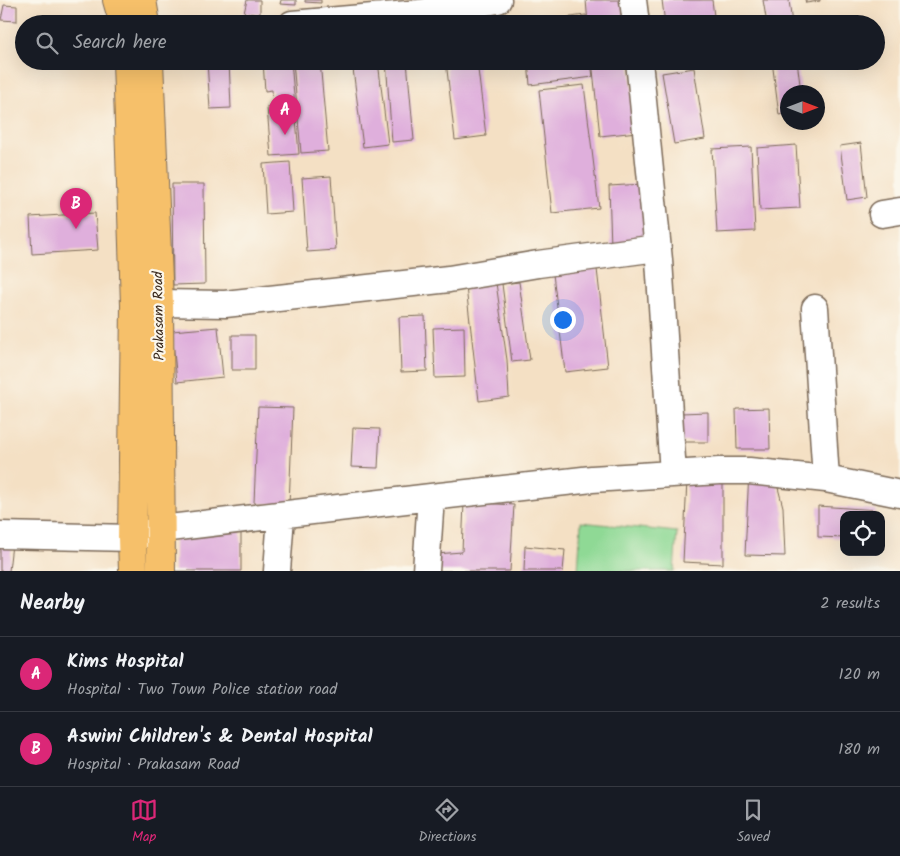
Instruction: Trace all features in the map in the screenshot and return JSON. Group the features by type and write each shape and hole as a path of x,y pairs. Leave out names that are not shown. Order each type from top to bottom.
{"main road":[{"path":"117,0 121,15"},
{"path":"142,0 144,15"},
{"name":"Prakasam Road","path":"127,70 135,306 133,571"},
{"name":"Prakasam Road","path":"149,70 159,303 161,571"}],"street":[{"path":"356,15 419,6 498,0"},
{"path":"634,0 635,15"},
{"path":"640,70 657,248 673,474"},
{"path":"159,303 225,304 449,279 538,264 657,248"},
{"path":"815,308 826,479"},
{"path":"0,535 132,538 161,529 431,497 592,479 720,471 749,471 826,479 900,494"},
{"path":"426,571 431,497"},
{"path":"277,571 281,516"}],"green space":[{"path":"581,522 677,532 674,571 578,571"}],"building":[{"path":"247,0 260,0 260,14 244,13"},
{"path":"281,0 296,0 296,5 280,4"},
{"path":"305,0 321,0 321,3 305,2"},
{"path":"586,0 622,0 624,15 587,15"},
{"path":"662,0 712,0 714,15 664,15"},
{"path":"763,0 789,0 791,15 766,15"},
{"path":"805,0 820,0 820,1 806,3"},
{"path":"4,5 17,6 15,21 1,20"},
{"path":"208,70 229,70 231,108 210,109"},
{"path":"264,70 292,70 299,154 271,156 267,107 273,107 272,90 265,91"},
{"path":"294,70 321,70 328,151 301,153"},
{"path":"353,70 379,70 388,144 363,147"},
{"path":"387,70 408,70 414,140 392,142"},
{"path":"447,70 478,70 486,136 455,140"},
{"path":"529,70 592,70 593,77 530,85"},
{"path":"593,70 630,70 637,132 600,136"},
{"path":"694,70 705,139 674,144 662,73"},
{"path":"773,70 798,70 800,85 780,85 780,115"},
{"path":"584,85 599,208 552,213 539,90"},
{"path":"861,143 867,197 847,200 840,146"},
{"path":"796,145 800,208 760,210 757,148"},
{"path":"751,147 755,231 717,233 712,149"},
{"path":"290,162 293,212 266,214 263,164"},
{"path":"331,176 336,250 307,252 302,178"},
{"path":"172,184 204,184 205,284 173,285"},
{"path":"644,184 646,246 611,247 609,186"},
{"path":"95,213 98,250 32,254 30,217"},
{"path":"597,269 608,367 565,372 553,274"},
{"path":"519,282 530,360 512,362 502,284"},
{"path":"496,283 507,360 509,397 479,401 466,287"},
{"path":"425,316 427,371 401,372 399,317"},
{"path":"218,327 223,377 177,382 172,331"},
{"path":"464,327 465,377 435,378 433,328"},
{"path":"232,335 255,335 255,370 232,370"},
{"path":"258,407 293,408 289,505 254,503"},
{"path":"769,408 770,449 737,449 736,409"},
{"path":"708,412 708,442 681,442 681,413"},
{"path":"353,428 380,429 378,468 351,467"},
{"path":"749,471 777,484 783,507 785,556 745,555"},
{"path":"687,480 723,480 723,564 683,562"},
{"path":"464,502 514,505 510,571 434,571 436,554 462,552"},
{"path":"818,506 876,510 840,511 840,538 818,537"},
{"path":"174,530 241,530 241,571 174,571"},
{"path":"0,543 12,544 9,571 0,571"},
{"path":"525,546 565,550 563,571 524,571"}],"place":[{"name":"Kims Hospital","path":"285,135"},
{"name":"Aswini Children's & Dental Hospital","path":"76,229"}]}
